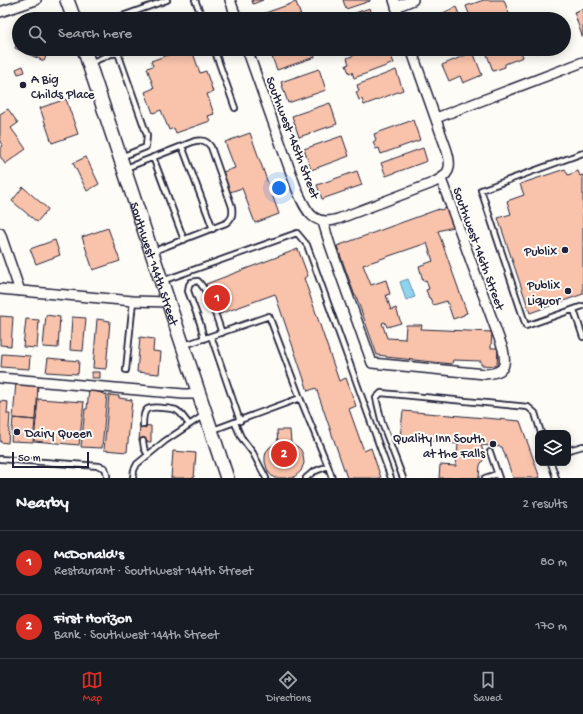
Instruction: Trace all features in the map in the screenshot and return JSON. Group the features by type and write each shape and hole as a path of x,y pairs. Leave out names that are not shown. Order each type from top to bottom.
{"street":[{"path":"0,12 36,0"},
{"path":"68,0 72,12"},
{"path":"230,0 234,12"},
{"path":"395,3 413,0"},
{"name":"Southwest 144th Street","path":"86,56 227,478"},
{"name":"Southwest 145th Street","path":"249,56 297,190 309,212 316,219 323,222"},
{"name":"Southwest 146th Street","path":"323,222 372,363 485,374 498,372 503,368 503,349 441,179 448,172 449,162 446,148 414,56"},
{"path":"436,118 583,62"},
{"path":"323,222 338,219 441,179"},
{"path":"0,233 20,291"},
{"path":"0,289 133,301 169,302"},
{"path":"0,378 184,394 199,394"}],"lane":[{"path":"134,12 167,0"},
{"path":"195,0 200,12"},
{"path":"89,63 101,56"},
{"path":"119,56 147,135 146,147 123,163"},
{"path":"216,56 235,108"},
{"path":"123,163 153,157 195,140 208,142 211,146 232,207 233,215 231,220 226,224 152,252"},
{"path":"182,146 213,229"},
{"path":"583,153 481,190 526,326 583,306"},
{"path":"153,157 184,240"},
{"path":"162,281 297,234 307,245 391,478"},
{"path":"204,339 200,323 188,291 188,285 191,282 198,282 202,285 208,296 222,333"},
{"path":"126,370 133,301"},
{"path":"574,310 583,337"},
{"path":"183,346 269,316 332,478"},
{"path":"211,336 238,422 241,437 253,453 266,478"},
{"path":"403,478 382,423 376,398 381,393 528,407 535,413 540,430"},
{"path":"211,431 300,398"},
{"path":"144,425 145,413 149,408 154,407 168,408 177,411 189,424"},
{"path":"133,478 134,470 137,464 165,441 205,414"},
{"path":"143,442 144,448 148,455"},
{"path":"571,449 583,446"},
{"path":"485,478 498,476 490,452"},
{"path":"0,459 99,466 105,468 108,475 107,478"},
{"path":"306,478 313,472 328,466"},
{"path":"552,466 556,478"}],"water":[{"path":"408,279 415,297 406,300 400,282"}],"building":[{"path":"252,0 263,0 253,4"},
{"path":"343,0 370,0 370,1 346,9"},
{"path":"484,0 504,0 508,12 468,12 466,6"},
{"path":"296,2 300,12 268,12"},
{"path":"456,7 458,12 445,12"},
{"path":"370,8 371,12 358,12"},
{"path":"583,9 583,36 582,36 574,12"},
{"path":"33,56 46,56 44,61"},
{"path":"165,56 194,56 200,73 206,71 213,92 207,94 214,114 208,116 210,121 176,133 174,128 169,130 161,110 153,113 145,92 154,88 147,68 153,66 151,61"},
{"path":"272,56 315,57 277,70"},
{"path":"352,56 391,56 394,63 354,78 352,72 349,73 346,65 349,64 347,58"},
{"path":"463,56 475,56 482,75 463,83 460,76 449,81 442,65"},
{"path":"488,56 523,56 505,64 505,67 493,71"},
{"path":"23,66 25,72 18,74 16,69"},
{"path":"319,69 326,90 288,103 281,82"},
{"path":"396,70 403,90 364,105 362,99 359,100 356,92 359,91 357,85"},
{"path":"66,99 78,134 52,143 40,108"},
{"path":"330,103 337,124 299,137 292,116"},
{"path":"8,109 18,123 11,128 26,149 5,164 0,156 0,148 3,146 0,142 0,114"},
{"path":"413,120 420,140 381,154 379,148 376,149 373,142 376,140 374,134"},
{"path":"250,133 279,214 255,223 242,188 230,192 223,172 235,168 225,142"},
{"path":"342,136 349,156 311,170 304,149"},
{"path":"423,148 427,161 386,176 381,163"},
{"path":"86,157 99,184 87,191 73,163"},
{"path":"565,169 568,175 578,171 580,176 583,175 583,294 530,313 498,218 511,214 507,201 524,195 520,184"},
{"path":"357,171 362,185 322,199 317,185"},
{"path":"23,187 48,209 37,222 12,201"},
{"path":"447,208 453,227 438,231 467,313 453,319 447,301 433,305 429,298 426,290 429,289 426,280 423,281 419,266 433,261 427,243 363,265 371,285 386,280 390,294 386,295 391,310 396,308 401,323 387,327 385,322 382,323 387,338 405,339 406,325 422,325 421,329 492,332 491,348 498,348 497,366 481,365 481,361 453,360 452,364 377,355 337,246 439,209"},
{"path":"108,228 120,261 93,270 82,237"},
{"path":"55,240 60,255 36,264 30,249"},
{"path":"298,249 308,276 304,278 339,381 346,378 356,406 349,409 364,451 371,448 381,478 347,478 316,388 308,391 275,294 217,315 206,284"},
{"path":"46,315 60,317 58,348 43,347"},
{"path":"0,316 13,317 11,346 0,345"},
{"path":"72,317 86,318 83,351 70,350"},
{"path":"26,319 39,320 37,348 23,347"},
{"path":"97,319 110,321 106,369 93,368"},
{"path":"140,337 154,339 153,351 161,352 159,374 137,372"},
{"path":"2,354 30,356 29,369 1,367"},
{"path":"48,358 79,361 78,374 46,372"},
{"path":"92,372 100,372 100,378 92,378"},
{"path":"16,382 38,384 36,420 13,418"},
{"path":"89,389 107,395 102,448 81,447 85,409 87,409"},
{"path":"109,395 132,400 127,452 104,450"},
{"path":"38,399 84,402 79,445 34,441"},
{"path":"0,401 8,402 7,414 10,414 8,443 0,442"},
{"name":"Quality Inn South at the Falls","path":"403,411 520,421 540,478 513,478 502,447 481,445 485,457 480,465 479,478 439,478 440,465 456,466 458,444 400,438"},
{"path":"13,418 35,420 33,442 11,441"},
{"path":"140,425 151,426 151,442 139,441"},
{"path":"277,430 290,430 291,443 301,450 303,455 304,463 301,471 293,478 274,478 267,469 265,462 266,452 273,445 278,443"},
{"path":"173,451 196,453 194,478 171,478"}],"place":[{"name":"A Big Childs Place","path":"23,85"},
{"name":"Publix","path":"565,250"},
{"name":"Publix Liquor","path":"568,291"},
{"name":"McDonald's","path":"217,298"},
{"name":"Dairy Queen","path":"17,432"},
{"name":"Quality Inn South at the Falls","path":"493,444"},
{"name":"First Horizon","path":"284,454"}]}
